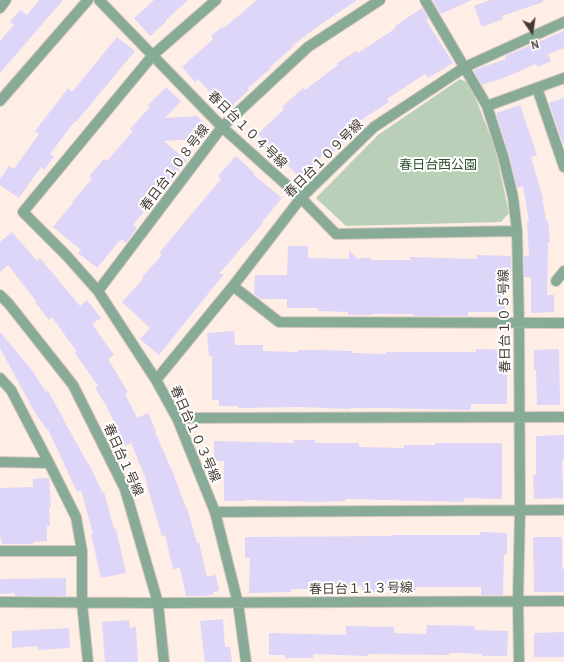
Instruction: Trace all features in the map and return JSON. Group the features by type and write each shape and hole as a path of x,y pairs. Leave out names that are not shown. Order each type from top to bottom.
{"street":[{"path":"0,8 6,0"},
{"path":"0,102 88,0"},
{"name":"春日台１０４号線","path":"99,0 222,127 301,198 336,234 517,231"},
{"path":"153,55 216,0"},
{"name":"春日台１０８号線","path":"98,290 222,127 308,47 380,0"},
{"name":"春日台１０５号線","path":"425,0 488,106 503,156 513,197 517,231 519,324 519,662"},
{"name":"春日台１０９号線","path":"156,380 233,286 301,198 374,127 465,67 564,22"},
{"name":"春日台１０３号線","path":"153,55 23,212 98,290 156,380 177,418 215,512 238,603 246,662"},
{"path":"488,106 564,78"},
{"path":"537,88 564,167"},
{"path":"556,281 564,272"},
{"path":"233,286 279,322 564,323"},
{"name":"春日台１号線","path":"0,295 9,304 73,385 125,489 158,603 164,662"},
{"path":"0,378 11,390 76,517 82,551 82,603 88,662"},
{"path":"177,418 564,417"},
{"path":"0,462 49,462"},
{"path":"215,512 564,510"},
{"path":"0,550 82,551"},
{"name":"春日台１１３号線","path":"0,602 238,603 564,600"}],"green space":[{"name":"春日台西公園","path":"460,79 470,84 495,148 509,213 501,222 346,226 316,198 378,135"}],"building":[{"path":"39,0 63,0 0,73 0,41 14,25 10,22 20,10 27,15"},
{"path":"154,0 188,0 150,36 134,18"},
{"path":"257,0 357,0 292,46 293,47 248,88 249,90 226,111 198,79 195,82 182,67 213,39 211,36 222,27 224,28"},
{"path":"472,0 441,14 433,1"},
{"path":"490,0 543,0 543,2 502,16 503,19 482,27 474,6"},
{"path":"422,8 429,19 426,20 453,63 428,78 425,74 387,99 389,102 361,120 344,134 348,138 330,155 327,152 299,177 258,134 284,109 282,107 303,88 305,90 338,65 337,63 356,51 358,53 396,28 395,26"},
{"path":"564,31 564,48 548,54 551,61 538,67 536,64 506,77 482,85 475,73 474,70 506,59 505,56"},
{"path":"117,37 135,51 76,122 75,121 50,154 54,157 44,170 41,167 19,198 0,185 0,179 9,166 14,169 39,134 35,131 68,88 72,92"},
{"path":"166,87 181,101 165,118 197,116 209,127 209,133 206,138 164,141 187,161 152,198 154,200 133,225 137,228 126,243 121,239 97,268 78,253 81,250 53,227 92,179 89,176 104,159 107,161 133,131 130,129 150,107 148,105"},
{"path":"564,98 564,144 563,144 549,103"},
{"path":"520,105 537,155 531,157 542,195 546,221 548,221 550,242 548,242 547,295 554,295 554,312 531,313 531,277 524,277 524,256 529,256 527,222 529,222 523,186 517,188 509,154 496,113"},
{"path":"236,156 254,173 253,174 282,198 262,222 263,223 219,274 224,274 159,355 140,339 150,328 122,302 162,255 159,253 221,179 218,176"},
{"path":"12,232 37,261 40,258 80,306 87,300 101,318 92,324 114,355 108,359 128,392 125,394 137,418 148,413 187,508 197,543 199,543 207,577 216,575 219,591 213,592 214,594 206,596 186,596 180,568 173,569 165,535 162,536 147,482 131,443 125,446 107,407 95,388 98,386 75,353 77,352 52,317 49,320 8,265 0,272 0,242"},
{"path":"288,246 308,246 308,258 349,259 349,251 359,260 360,258 371,258 371,260 410,260 410,257 477,259 477,255 511,256 511,276 505,276 505,312 468,312 468,316 413,316 413,314 348,315 348,312 318,311 318,308 287,308 287,299 260,299 254,294 255,275 287,275"},
{"path":"234,331 235,345 263,345 263,351 298,352 298,350 322,350 386,354 386,352 476,352 476,349 507,350 507,404 471,404 471,410 299,407 238,408 238,406 219,406 219,400 212,400 212,356 209,356 207,333"},
{"path":"0,332 31,369 46,392 48,391 89,464 102,492 104,492 114,529 116,529 126,573 101,578 91,534 93,534 81,490 77,492 47,427 48,431 34,411 0,348"},
{"path":"559,349 560,405 537,405 534,350"},
{"path":"564,435 564,460 562,460 563,498 534,499 533,475 536,475 536,436"},
{"path":"294,440 315,440 315,443 359,443 359,447 404,448 404,445 435,445 435,443 502,443 502,499 464,498 464,502 345,499 345,501 319,502 246,500 224,501 224,461 214,461 214,441 294,443"},
{"path":"49,478 51,507 49,507 50,526 47,526 47,541 33,542 33,544 2,544 0,538 0,488 33,487 33,479"},
{"path":"480,532 507,533 507,554 504,554 503,595 481,595 481,587 416,587 416,590 362,592 362,586 329,586 329,589 291,589 291,592 249,593 250,558 245,558 245,537 480,535"},
{"path":"533,537 562,537 564,592 534,592"},
{"path":"66,578 66,596 15,596 15,593 0,594 0,579"},
{"path":"223,619 225,647 230,647 232,662 205,662 200,621"},
{"path":"129,620 130,628 136,627 138,662 105,662 102,622"},
{"path":"427,625 475,626 475,630 508,631 507,656 482,656 482,654 462,653 449,653 449,655 368,654 368,656 313,654 313,658 285,658 285,655 269,655 269,633 346,635 346,626 394,627 394,633 426,634"},
{"path":"69,628 70,648 38,650 37,646 12,648 12,631"},
{"path":"564,632 564,657 534,657 534,633"}]}
